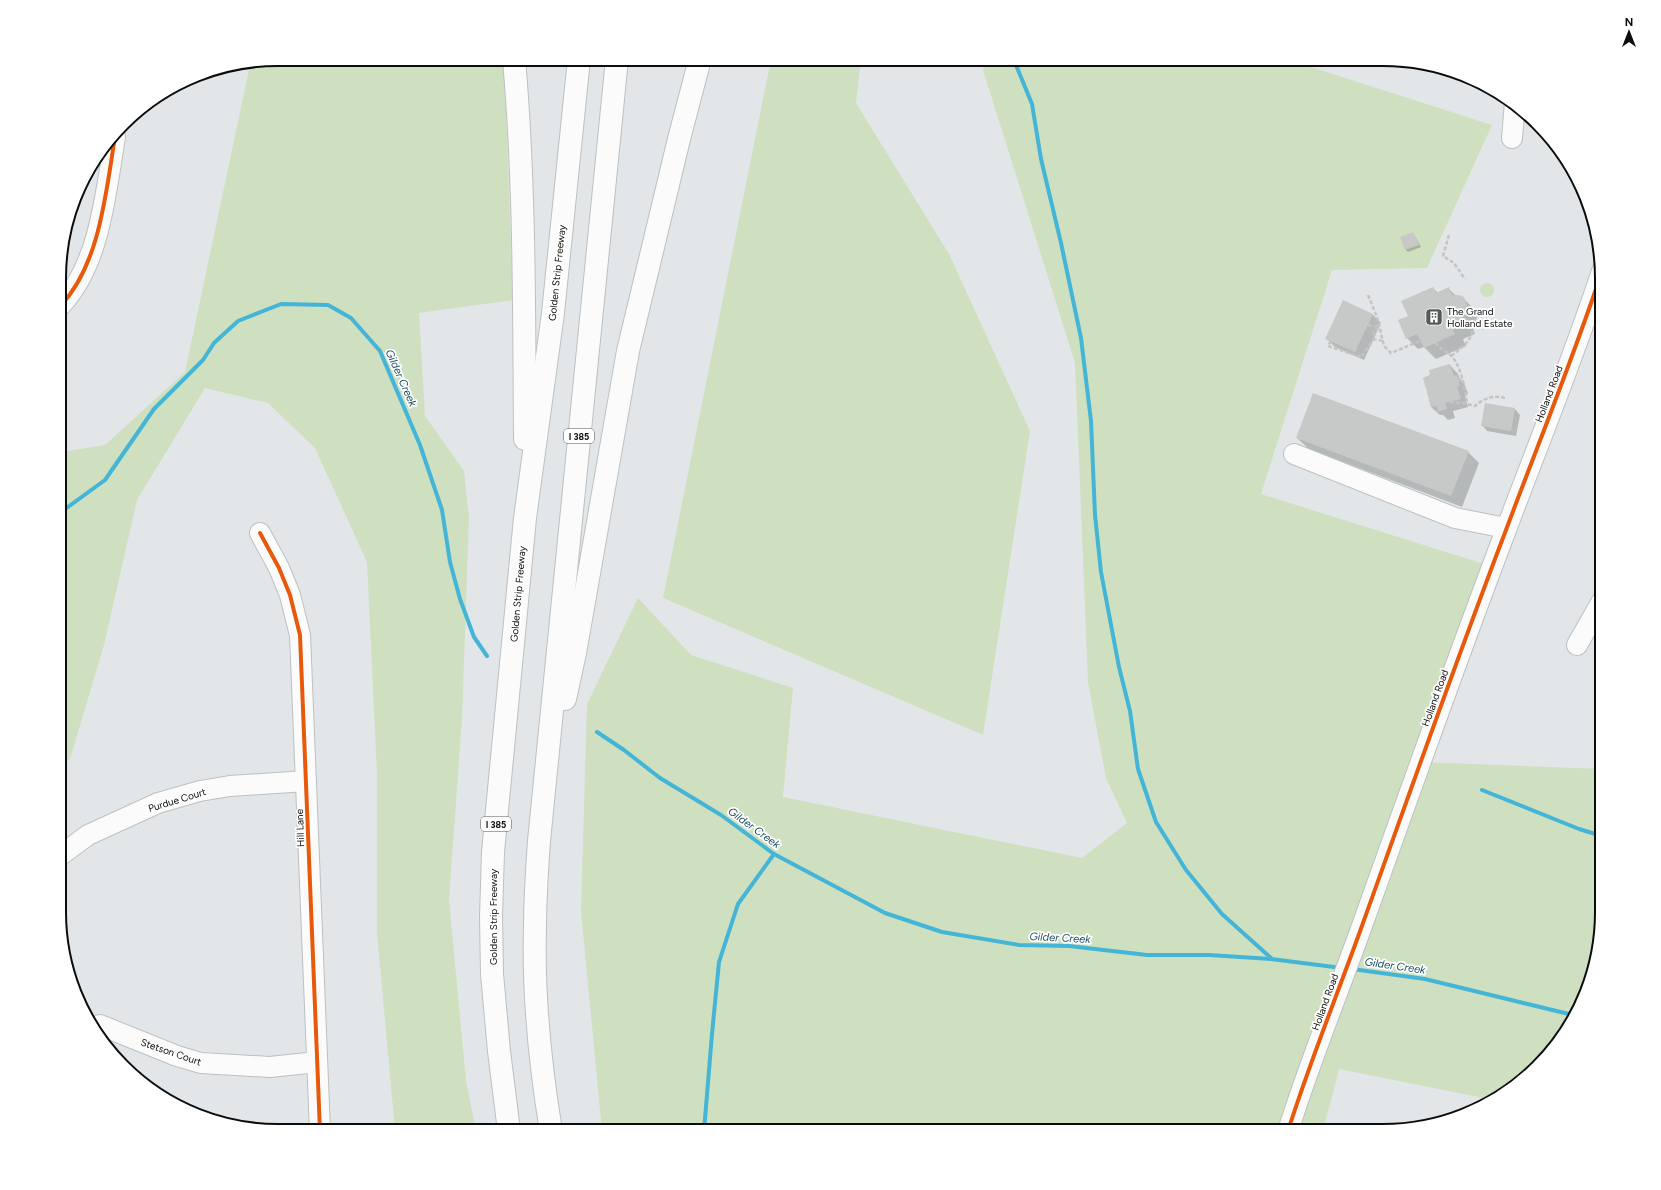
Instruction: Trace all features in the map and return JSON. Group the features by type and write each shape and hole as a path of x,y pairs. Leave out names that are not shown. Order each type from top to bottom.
{"highway":[{"path":"515,66 521,149 525,518"},
{"name":"Golden Strip Freeway","path":"508,1124 500,1066 494,997 491,917 493,852 525,518 553,313 578,66"},
{"name":"I 385","path":"550,1124 539,1044 536,984 535,927 541,814 616,66"},
{"path":"541,814 575,653 628,351 698,66"}],"street":[{"path":"1512,138 1514,112"},
{"path":"66,299 76,287 85,271 92,251 100,222 114,145"},
{"name":"Holland Road","path":"1290,1124 1300,1093 1506,528 1561,387 1595,291"},
{"path":"1294,454 1455,518 1506,528"},
{"name":"Hill Lane","path":"260,533 279,568 290,595 300,635 320,1124"},
{"path":"1577,645 1595,613"},
{"name":"Purdue Court","path":"66,852 88,835 158,803 200,791 230,786 306,781"},
{"name":"Stetson Court","path":"100,1025 177,1056 201,1063 270,1067 317,1062"}],"path":[{"path":"1449,235 1443,256 1454,263 1465,279"},
{"path":"1368,295 1384,346 1391,353 1420,341"},
{"path":"1451,356 1467,344 1473,333 1475,317"},
{"path":"1368,325 1379,327"},
{"path":"1331,341 1328,346 1360,357 1374,339 1374,332 1379,327"},
{"path":"1374,339 1383,342"},
{"path":"1435,343 1451,356 1461,373 1467,404"},
{"path":"1458,381 1463,380"},
{"path":"1450,402 1475,406 1480,402 1496,396 1505,398"}],"green space":[{"path":"264,66 504,66 513,300 419,313 425,416 464,471 469,517 462,719 449,899 466,1081 475,1124 394,1124 377,933 377,774 367,562 315,448 268,403 205,388 137,500 104,645 70,759 66,761 66,451 105,445 185,372 249,68"},
{"path":"770,66 860,66 856,103 949,254 1030,431 983,735 663,598"},
{"path":"984,66 1308,66 1492,125 1427,268 1332,270 1261,494 1497,568 1421,762 1595,769 1595,926 1591,954 1584,980 1567,1018 1542,1052 1512,1080 1484,1098 1339,1069 1325,1124 601,1124 581,911 587,704 638,598 691,655 793,688 783,797 1082,858 1127,823 1106,778 1088,682 1075,363 983,70"},
{"path":"1484,283 1490,283 1494,287 1494,293 1490,297 1484,297 1480,293 1480,287"}],"building":[{"path":"1413,232 1419,245 1405,250 1400,237"},
{"name":"The Grand Holland Estate","path":"1433,287 1436,293 1449,287 1452,295 1464,297 1467,306 1461,314 1465,322 1452,328 1455,334 1424,348 1417,334 1406,339 1398,320 1408,316 1401,301"},
{"path":"1343,300 1373,314 1355,352 1325,339"},
{"path":"1450,364 1454,376 1457,375 1460,386 1457,387 1461,399 1445,403 1447,409 1438,412 1437,406 1431,407 1423,378 1430,375 1429,370"},
{"path":"1313,393 1469,451 1451,496 1296,438"},
{"path":"1485,403 1515,408 1511,431 1481,426"}],"waterway":[{"path":"1016,66 1032,104 1041,159 1081,338 1091,421 1095,515 1101,572 1119,667 1130,711 1138,769 1156,822 1186,870 1222,914 1271,958"},
{"name":"Gilder Creek","path":"66,508 105,480 154,409 203,360 214,343 238,321 281,304 328,305 351,318 380,351 420,445 442,510 450,562 460,599 474,637 487,656"},
{"name":"Gilder Creek","path":"597,732 624,750 660,778 721,815 774,854 885,913 942,932 1019,945 1069,946 1147,955 1209,955 1271,959 1342,968"},
{"path":"1482,790 1579,829 1595,834"},
{"path":"705,1124 719,962 738,904 774,854"},
{"name":"Gilder Creek","path":"1352,969 1425,979 1569,1014"}],"cycle path":[{"path":"66,298 85,269 93,248 104,203 114,144"},
{"path":"1290,1124 1451,677 1595,292"},
{"path":"260,533 279,568 290,595 300,635 320,1124"}],"place":[{"name":"The Grand Holland Estate","path":"1434,317"}]}
